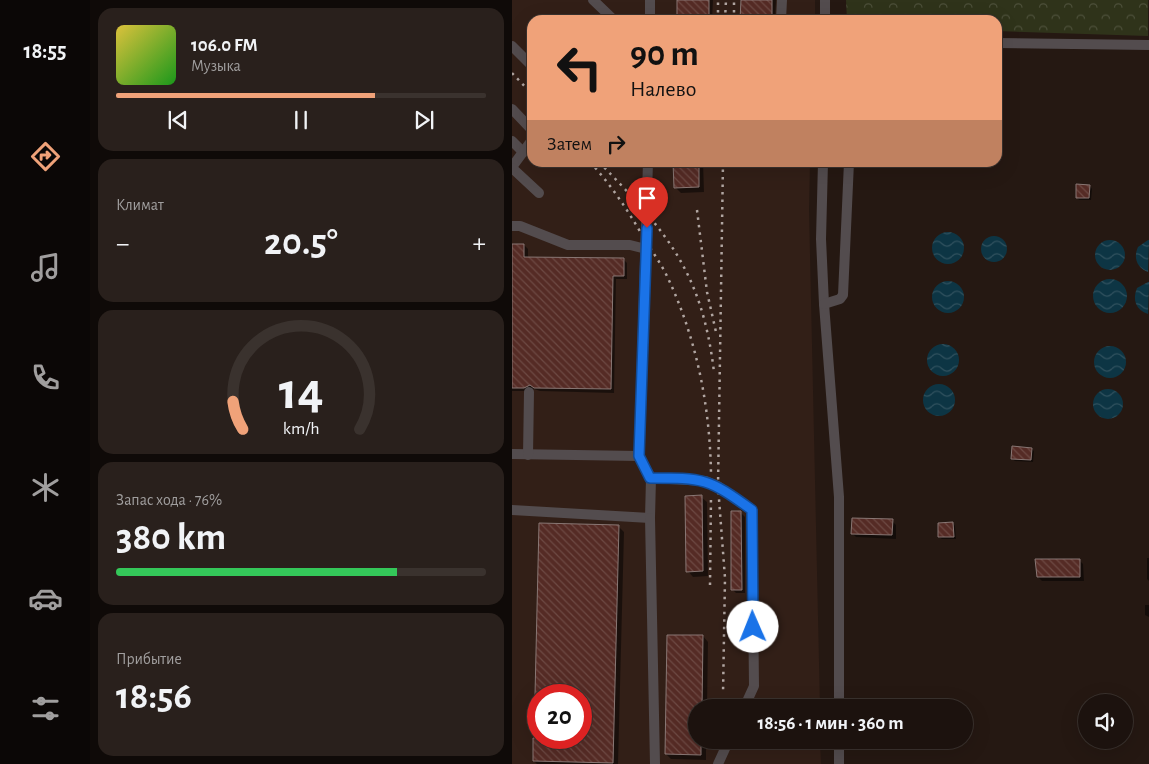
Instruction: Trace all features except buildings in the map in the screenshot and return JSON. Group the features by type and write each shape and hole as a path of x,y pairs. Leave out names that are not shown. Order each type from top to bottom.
{"street":[{"path":"593,0 609,15"},
{"path":"650,0 650,15"},
{"path":"781,15 782,0"},
{"path":"825,0 825,15"},
{"path":"1002,44 1148,45"},
{"path":"512,46 527,61"},
{"path":"512,109 527,125"},
{"path":"512,141 523,152"},
{"path":"527,147 512,167 539,193"},
{"path":"648,167 639,456 650,478 655,764"},
{"path":"822,167 821,240 824,304 839,497 839,699"},
{"path":"824,304 840,299 843,295 848,167"},
{"path":"512,226 520,226 568,245 630,245 646,249"},
{"path":"528,455 529,392"},
{"path":"512,454 639,456"},
{"path":"650,478 706,481 718,486 752,510 754,686 748,699"},
{"path":"512,510 650,518"},
{"path":"718,764 725,749"},
{"path":"839,749 839,764"}],"shaded area":[{"path":"512,0 815,0 815,15 527,15 527,167 810,167 809,209 820,699 688,699 688,749 820,749 821,764 512,764"}],"green space":[{"path":"846,0 1148,0 1148,36 1002,31 1002,15 847,15"}],"water":[{"path":"948,232 959,237 964,248 959,259 948,264 937,259 932,248 937,237"},
{"path":"994,236 1003,240 1007,249 1003,258 994,262 985,258 981,249 985,240"},
{"path":"1110,240 1121,244 1125,255 1121,266 1110,270 1099,266 1095,255 1099,244"},
{"path":"1148,240 1148,272 1141,268 1137,262 1136,255 1138,247"},
{"path":"1110,279 1122,284 1127,296 1122,308 1110,313 1098,308 1093,296 1098,284"},
{"path":"948,281 954,282 959,286 963,291 963,303 959,308 954,312 948,313 942,312 937,308 933,303 932,297 933,291 937,286 942,282"},
{"path":"1148,282 1148,314 1138,307 1135,297 1137,288"},
{"path":"943,344 954,349 959,360 954,371 943,376 932,371 927,360 932,349"},
{"path":"1110,346 1116,347 1121,351 1125,356 1125,368 1121,373 1116,377 1110,378 1104,377 1099,373 1095,368 1094,362 1095,356 1099,351 1104,347"},
{"path":"939,384 945,385 950,389 954,394 954,406 950,411 945,415 939,416 933,415 928,411 924,406 923,400 924,394 928,389 933,385"},
{"path":"1108,389 1119,393 1123,404 1119,415 1108,419 1097,415 1093,404 1097,393"}],"railway":[{"path":"718,0 718,15"},
{"path":"725,15 726,0"},
{"path":"734,0 734,15"},
{"path":"512,73 527,89"},
{"path":"594,167 626,209 663,268 676,296 693,345 704,396 708,422 711,474"},
{"path":"604,167 644,210 678,256 701,307 714,372"},
{"path":"723,167 718,486 725,578 723,694"},
{"path":"697,210 707,292 716,332"},
{"path":"710,585 711,497"}],"route":[{"path":"647,228 639,456 650,478 689,478 706,481 718,486 752,510 753,627"}]}
